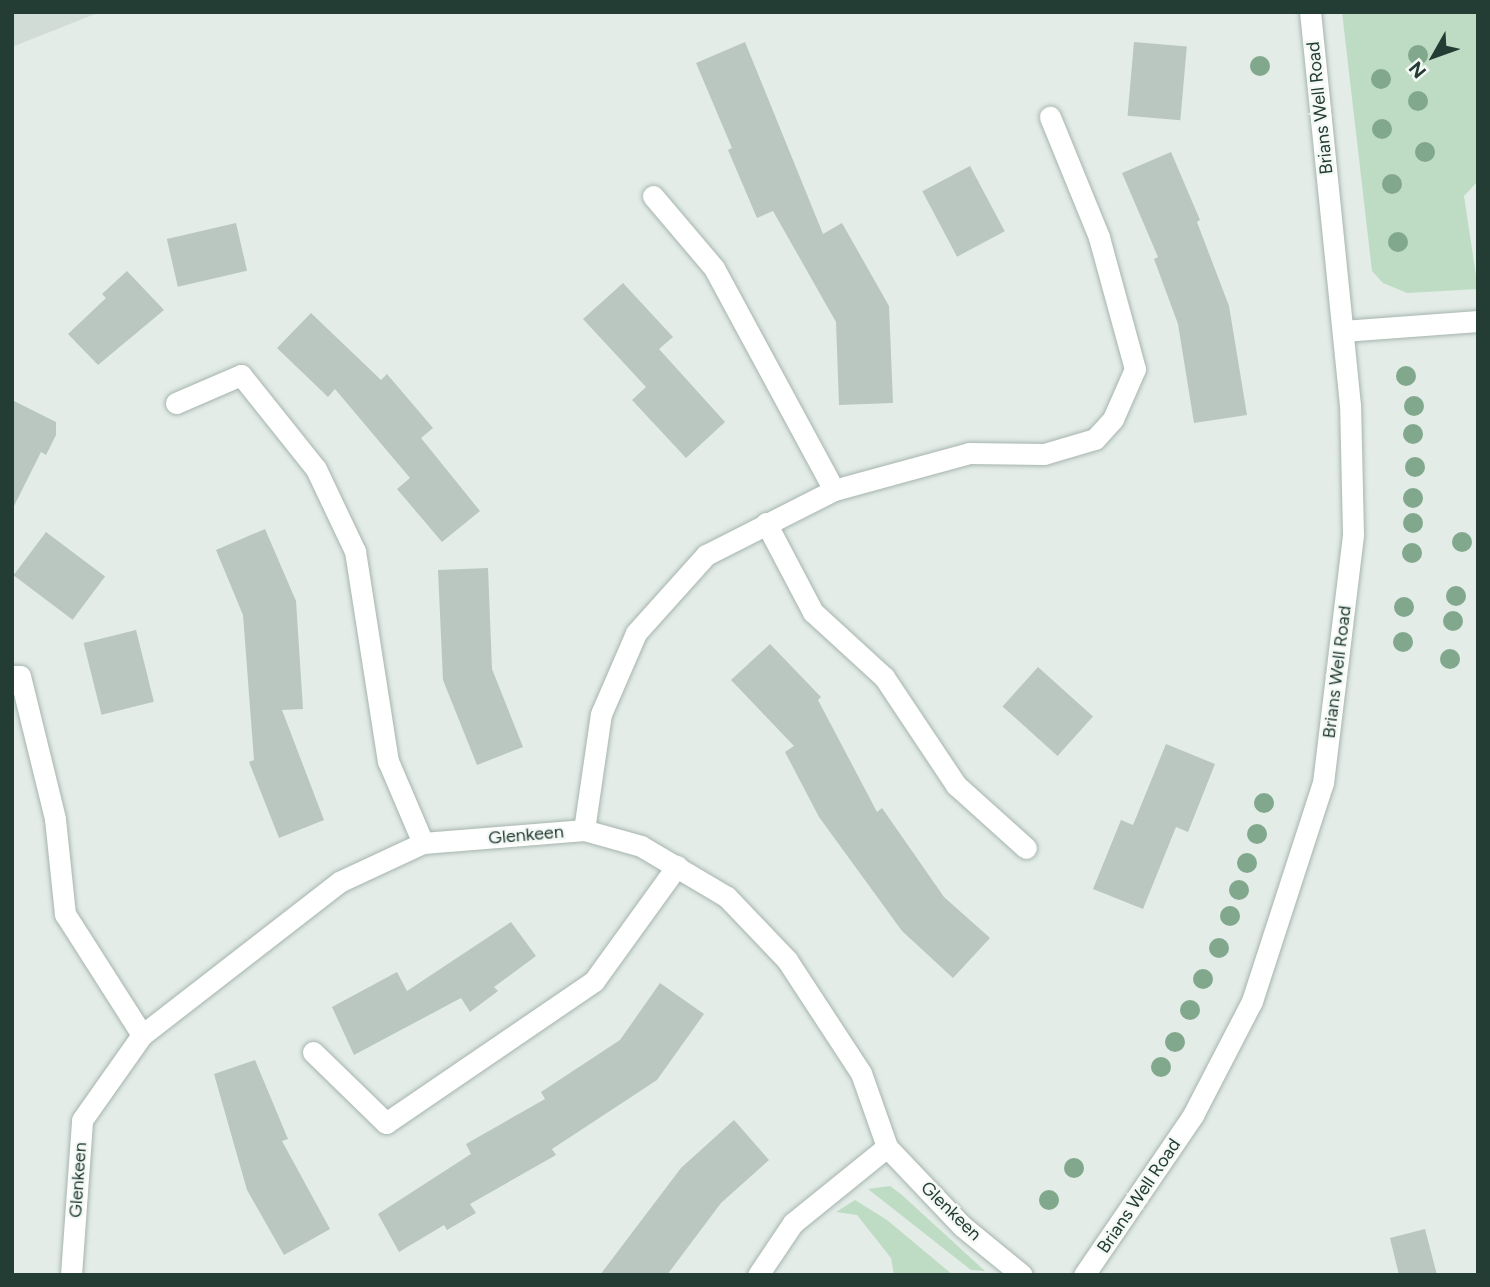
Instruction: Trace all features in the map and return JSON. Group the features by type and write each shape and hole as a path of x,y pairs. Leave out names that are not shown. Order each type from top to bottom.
{"street":[{"name":"Brians Well Road","path":"1084,1275 1193,1115 1252,1001 1323,783 1353,534 1343,331 1310,12"},
{"path":"583,830 600,714 636,633 706,555 834,490 969,453 1044,454 1095,439 1113,419 1135,369 1098,237 1050,117"},
{"path":"653,196 714,268 834,490"},
{"path":"1343,331 1478,321"},
{"path":"176,403 241,375 316,469 355,551 388,761 424,843"},
{"path":"766,523 813,612 884,677 956,785 1026,848"},
{"path":"12,676 20,676 55,819 65,914 142,1035"},
{"name":"Glenkeen","path":"71,1275 82,1119 142,1035 339,882 424,843 583,830 641,846 727,897 787,960 861,1073 887,1147 962,1226 1022,1275"},
{"path":"313,1052 386,1124 593,981 677,866"},
{"path":"758,1275 793,1223 887,1147"}],"shaded area":[{"path":"12,12 100,12 12,47"}],"green space":[{"path":"1342,12 1478,12 1478,181 1464,196 1478,289 1407,293 1383,283 1372,271"},
{"path":"890,1186 985,1271 971,1270 868,1189"},
{"path":"855,1200 887,1220 953,1275 894,1275 891,1258 857,1215 836,1212"}],"building":[{"path":"745,42 823,234 842,223 889,306 893,403 839,405 836,322 773,211 757,218 728,150 732,148 696,63"},
{"path":"1134,42 1187,47 1180,120 1128,116"},
{"path":"1171,152 1200,220 1197,222 1229,306 1247,415 1194,423 1178,324 1154,259 1158,257 1122,173"},
{"path":"970,166 1005,231 957,257 922,191"},
{"path":"236,223 247,271 178,287 167,239"},
{"path":"127,271 164,310 98,365 68,334 106,298 102,294"},
{"path":"623,283 673,337 659,349 725,422 686,458 632,400 646,387 583,319"},
{"path":"311,313 381,380 387,374 433,428 421,438 480,511 442,542 397,489 410,478 335,389 328,397 277,348"},
{"path":"12,400 56,422 56,435 46,455 41,452 12,510"},
{"path":"265,529 296,601 303,709 282,710 324,820 279,838 249,762 254,760 243,615 216,550"},
{"path":"46,532 105,577 73,620 14,575"},
{"path":"488,568 492,669 523,747 477,765 443,680 438,570"},
{"path":"136,630 154,702 102,715 84,643"},
{"path":"770,644 821,697 818,700 877,812 882,808 944,897 990,938 953,978 902,931 819,817 785,752 794,746 731,680"},
{"path":"1038,667 1093,717 1058,756 1003,706"},
{"path":"1166,744 1215,764 1188,832 1176,827 1143,909 1093,889 1121,820 1133,825"},
{"path":"511,922 536,956 494,987 498,991 470,1012 461,998 354,1055 332,1007 397,972 407,991"},
{"path":"660,983 704,1014 657,1080 552,1149 556,1155 470,1204 476,1213 447,1230 444,1225 399,1252 378,1214 471,1154 466,1144 545,1099 541,1092 620,1040"},
{"path":"255,1060 288,1139 282,1141 330,1229 284,1255 247,1190 214,1074"},
{"path":"734,1120 769,1160 721,1203 667,1275 600,1275 681,1168"},
{"path":"1425,1229 1437,1275 1399,1275 1390,1238"}]}
